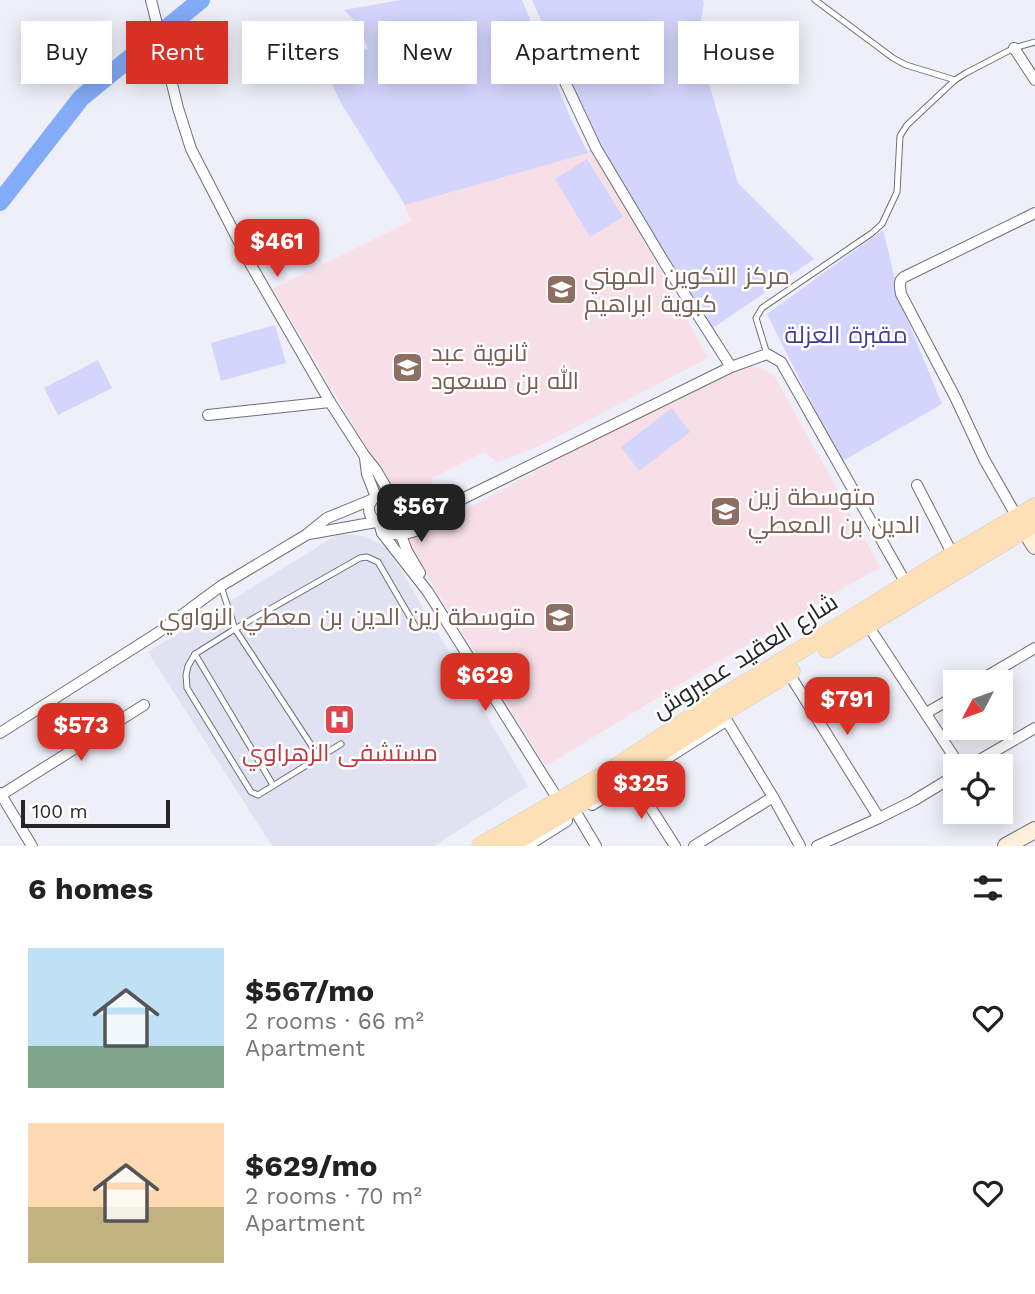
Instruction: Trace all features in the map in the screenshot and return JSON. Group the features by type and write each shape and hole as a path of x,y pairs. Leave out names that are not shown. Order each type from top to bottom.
{"main road":[{"name":"شارع العقيد عميروش","path":"508,846 638,767 858,615 909,590 1025,523 1035,507"},
{"name":"شارع العقيد عميروش","path":"721,712 867,624 953,555 1025,523"},
{"name":"شارع العقيد عميروش","path":"488,844 568,808"}],"street":[{"path":"150,0 191,149 251,265 330,402 376,470 397,508 401,535 428,592"},
{"path":"1014,48 1035,80"},
{"path":"566,84 596,148 731,367"},
{"path":"1035,213 904,277 900,284 901,294 984,459 1025,523 1035,546"},
{"path":"0,733 156,634 221,586 306,535 327,518 384,495 397,508 433,512 731,367 767,354 781,362 909,590"},
{"path":"208,415 330,402"},
{"path":"364,455 373,498 369,504 370,516 428,592 568,808 596,846"},
{"path":"917,485 953,555"},
{"path":"379,526 401,535 410,533 434,521 460,500"},
{"path":"306,535 379,526 393,519 397,508"},
{"path":"867,624 952,754"},
{"path":"997,670 1035,648"},
{"path":"788,673 879,818"},
{"path":"926,713 943,703"},
{"path":"32,846 0,794 144,705"},
{"path":"527,846 568,808 634,780 721,712 800,846"},
{"path":"989,754 1035,727"},
{"path":"634,780 675,846"},
{"path":"817,846 913,801 943,783"},
{"path":"694,846 710,842 773,797"},
{"path":"1006,846 1035,830"}],"lane":[{"path":"815,0 893,58 906,65 955,80"},
{"path":"767,354 756,318 762,308 882,224 897,192 900,136 907,125 955,80 1014,48 1035,42"},
{"path":"341,744 258,795 251,792 187,688 188,666 195,654 235,628 360,558 378,562 417,629"},
{"path":"221,586 235,628 319,757"},
{"path":"195,654 273,785"}],"shaded area":[{"path":"594,149 708,358 541,445 498,462 484,452 432,478 435,496 405,512 273,289 411,221 405,205"},
{"path":"752,366 775,377 880,567 546,766 406,542 568,454 727,373"},
{"name":"مستشفى الزهراوي","path":"338,534 364,536 388,548 528,786 434,846 272,846 148,652"}],"green space":[{"path":"401,0 522,0 531,21 491,21 491,84 557,84 588,153 405,205 342,105 332,84 364,84 364,50 368,49 364,37 364,21 354,21 344,10"},
{"name":"مقبرة العزلة","path":"532,0 703,0 701,21 678,21 678,84 709,84 738,183 814,259 710,330 602,150 570,84 664,84 664,21 541,21"},
{"path":"587,159 623,217 590,237 555,179"},
{"name":"مقبرة العزلة","path":"883,230 902,307 942,404 841,462 767,314"},
{"path":"275,325 286,363 221,381 211,343"},
{"path":"98,360 112,388 58,415 44,388"},
{"path":"672,408 690,432 639,471 621,447"}],"waterway":[{"path":"0,202 81,98 201,0"}],"place":[{"name":"مركز التكوين المهني كبوية ابراهيم","path":"561,290"},
{"name":"ثانوية عبد الله بن مسعود","path":"408,367"},
{"name":"متوسطة زين الدين بن المعطي","path":"725,511"},
{"name":"متوسطة زين الدين بن معطي الزواوي","path":"559,617"},
{"name":"مستشفى الزهراوي","path":"340,719"}]}
